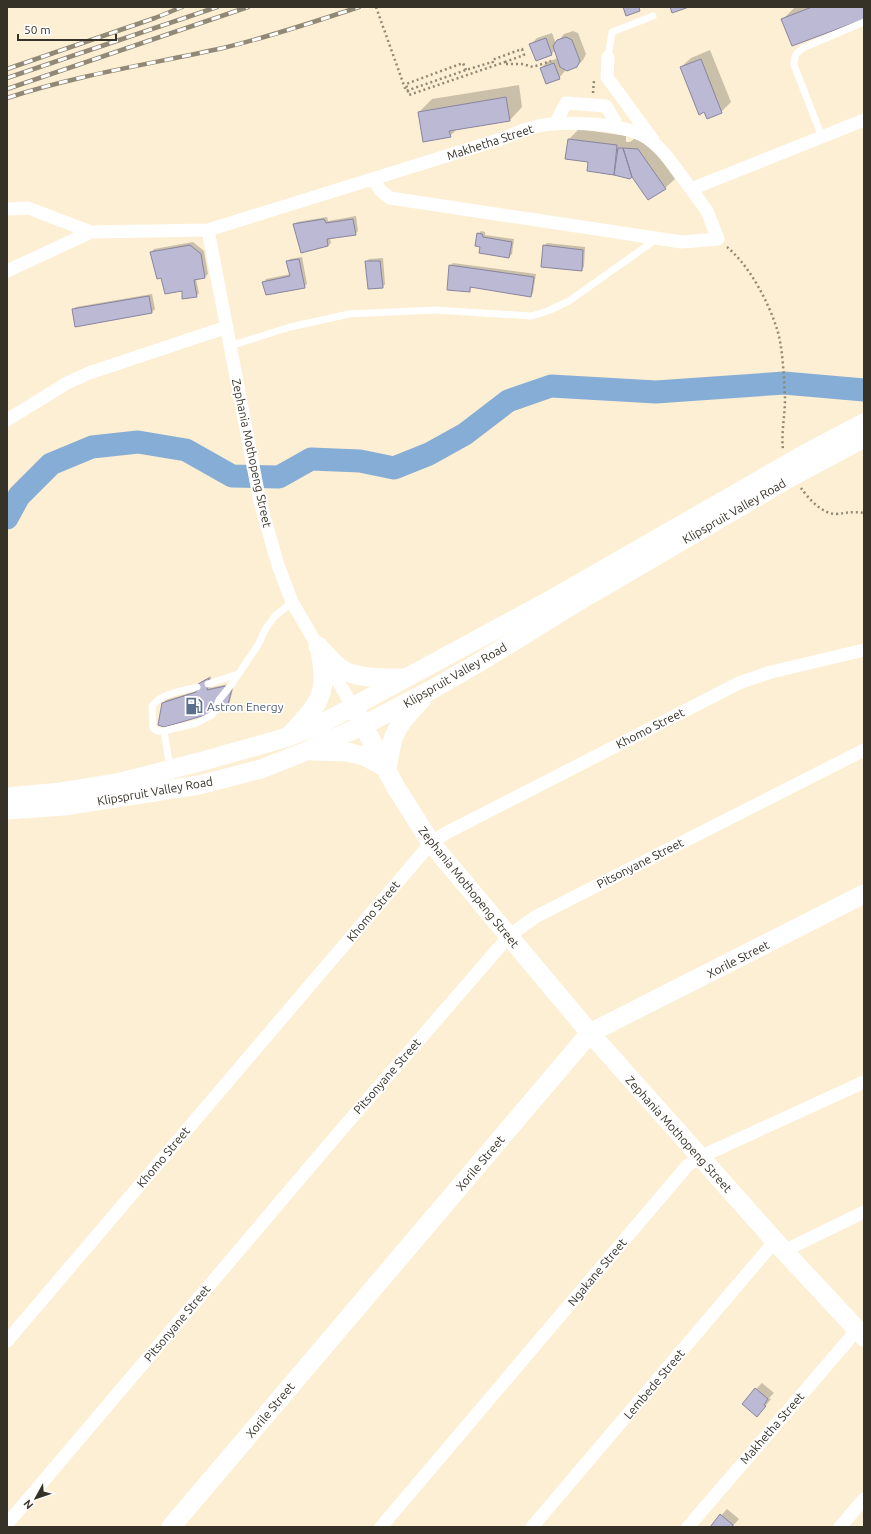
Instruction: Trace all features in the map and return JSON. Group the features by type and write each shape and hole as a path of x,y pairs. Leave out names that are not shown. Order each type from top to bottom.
{"main road":[{"name":"Klipspruit Valley Road","path":"7,797 61,792 117,782 288,737 319,725 404,678 552,600 803,455 864,423"},
{"name":"Klipspruit Valley Road","path":"7,810 64,806 199,785 261,769 309,750 364,725 431,690 480,662 579,601 791,477 864,438"},
{"path":"319,648 341,669 350,673 381,678 404,678"},
{"path":"288,737 311,711 320,698 323,680 319,648"},
{"path":"309,750 347,752 364,756 386,769 392,741 396,731 403,720 431,690"},
{"name":"Zephania Mothopeng Street","path":"354,707 386,769 431,843 590,1033 860,1334"},
{"name":"Xorile Street","path":"171,1527 590,1033 864,894"}],"street":[{"path":"608,57 607,77 662,152"},
{"path":"555,124 566,103 606,106 615,121 616,128"},
{"path":"691,190 864,120"},
{"name":"Makhetha Street","path":"91,232 208,230 501,139 530,128 555,124 578,124 630,130 647,138 662,152 707,211 718,239"},
{"path":"374,179 380,191 390,198 682,242 718,239"},
{"path":"7,209 28,208 91,232"},
{"name":"Zephania Mothopeng Street","path":"208,230 260,502 278,565 292,602 354,707"},
{"path":"7,271 91,232"},
{"path":"7,420 66,383 89,373 227,327"},
{"name":"Khomo Street","path":"7,1342 431,843 454,829 739,683 771,672 864,650"},
{"name":"Pitsonyane Street","path":"7,1524 330,1143 508,936 535,917 864,750"},
{"name":"Ngakane Street","path":"381,1527 687,1166 700,1157 864,1082"},
{"name":"Lembede Street","path":"532,1527 780,1246 864,1212"},
{"name":"Makhetha Street","path":"688,1527 860,1334"},
{"path":"840,1527 864,1499"}],"lane":[{"path":"608,57 612,32 653,16"},
{"path":"822,137 794,65 794,58 796,53 803,48 864,22"},
{"path":"230,346 290,327 349,314 435,310 532,316 550,310 568,301 658,238"},
{"path":"197,687 160,698 153,703 153,728 157,731 164,731 197,723 212,715 216,711 219,700 258,644 266,628 275,616 292,602"},
{"path":"208,684 238,674"},
{"path":"164,731 170,769"}],"path":[{"path":"376,7 406,91 466,70 505,62 524,55 522,48 492,60 493,64"},
{"path":"505,62 506,64 522,64 533,67 551,61"},
{"path":"466,70 463,63 406,84 409,95 493,64"},
{"path":"718,239 736,254 762,295 777,330 785,399 783,453"},
{"path":"801,487 808,498 820,508 834,514 850,511 864,513"}],"building":[{"path":"623,7 639,7 640,11 626,16"},
{"path":"670,7 689,7 672,13"},
{"path":"812,7 864,7 864,19 792,46 781,19"},
{"path":"566,37 572,40 580,61 577,67 567,71 560,67 553,46 557,40"},
{"path":"546,38 552,55 536,61 529,44"},
{"path":"701,59 722,113 707,119 704,112 699,115 680,67"},
{"path":"554,63 560,79 546,84 540,68"},
{"path":"506,97 510,121 449,131 451,137 423,142 418,112"},
{"path":"568,139 617,145 614,175 587,171 588,162 565,159"},
{"path":"618,148 623,148 632,177 630,179 614,175"},
{"path":"623,148 638,149 666,189 648,200 632,177"},
{"path":"324,219 326,223 353,219 356,235 327,239 328,246 301,253 293,224"},
{"path":"477,233 482,234 483,237 512,242 509,258 479,253 480,247 475,246"},
{"path":"190,245 201,254 205,278 194,280 197,297 182,299 182,291 165,294 161,278 157,279 150,252"},
{"path":"543,245 583,250 582,271 541,267"},
{"path":"299,259 305,288 266,295 262,282 290,276 286,261"},
{"path":"365,261 380,261 383,288 368,289"},
{"path":"449,265 534,277 531,297 470,287 470,292 447,290"},
{"path":"149,296 152,313 75,327 72,309"},
{"path":"209,678 207,690 225,686 232,688 227,709 164,727 158,725 162,703 196,692 198,684"},
{"path":"755,1388 768,1399 764,1405 766,1406 757,1417 742,1404"},
{"path":"720,1514 733,1525 732,1527 710,1527"}],"waterway":[{"path":"7,518 19,496 51,464 92,447 138,442 186,450 232,476 279,477 311,459 360,461 394,468 429,454 465,434 508,401 551,386 656,392 784,383 864,390"}],"railway":[{"path":"7,69 155,18 182,7"},
{"path":"7,78 217,7"},
{"path":"7,89 248,7"},
{"path":"7,98 87,76 240,44 359,7"}],"place":[{"name":"Astron Energy","path":"194,706"}]}
